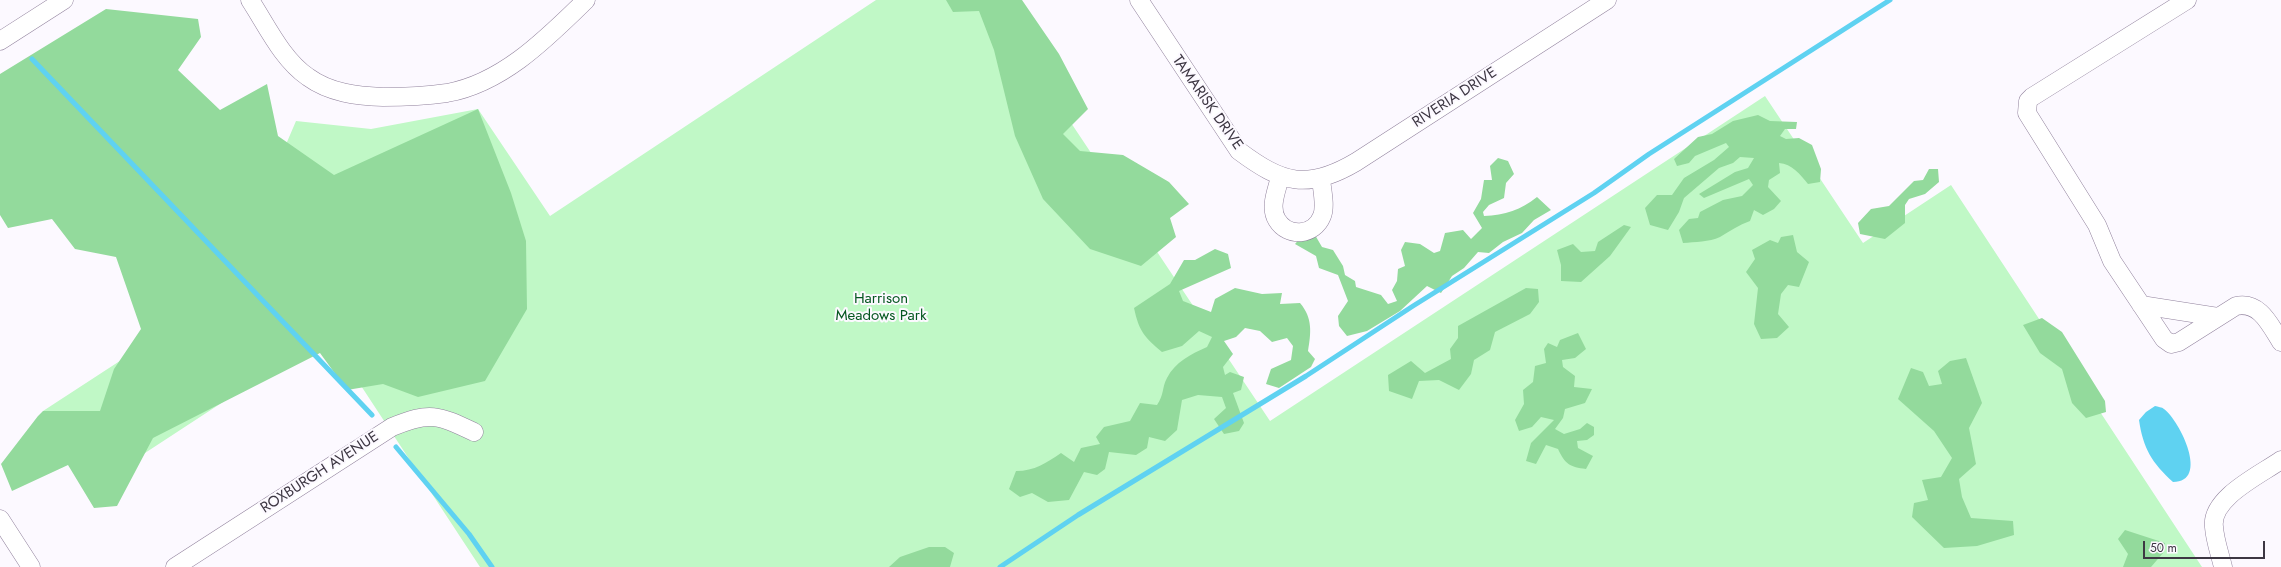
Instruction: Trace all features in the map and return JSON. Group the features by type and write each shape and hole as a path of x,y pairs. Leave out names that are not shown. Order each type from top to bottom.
{"street":[{"path":"0,41 64,0"},
{"path":"250,0 291,62 308,77 325,88 358,96 408,97 448,93 484,80 532,50 586,0"},
{"name":"TAMARISK DRIVE","path":"1139,0 1238,151 1259,166 1288,178"},
{"name":"RIVERIA DRIVE","path":"1288,178 1321,179 1338,173 1607,0"},
{"path":"2187,0 2032,97 2027,107 2030,119 2097,225 2112,261 2164,339 2172,344 2179,342 2236,306 2249,305 2263,314 2281,342"},
{"path":"1288,178 1274,202 1277,220 1285,228 1300,233 1309,231 1317,225 1322,216 1321,179"},
{"path":"2141,305 2218,317"},
{"name":"ROXBURGH AVENUE","path":"175,567 392,427 417,417 445,418 474,432"},
{"path":"2223,567 2214,527 2214,517 2218,509 2226,498 2281,460"},
{"path":"0,519 31,567"}],"green space":[{"name":"Harrison Meadows Park","path":"876,0 989,0 1270,421 1765,96 1863,243 1951,185 2202,567 480,567 327,334 93,487 43,411 258,271 242,247 296,121 371,129 478,109 550,216"},
{"path":"946,0 1022,0 1059,54 1088,109 1063,134 1080,151 1123,155 1169,182 1189,204 1170,218 1176,237 1141,266 1090,249 1043,199 1015,136 994,50 979,11 953,12"},
{"path":"106,9 198,19 201,37 178,70 220,110 267,84 278,136 334,175 478,109 511,193 526,241 527,309 485,381 418,397 383,384 347,390 320,353 153,438 117,506 94,508 68,465 12,491 1,464 38,416 43,411 100,411 114,369 141,329 116,257 75,249 52,219 8,228 0,215 0,74"},
{"path":"1758,115 1770,121 1797,122 1796,129 1785,129 1780,136 1786,139 1799,138 1812,145 1821,169 1820,182 1808,184 1792,167 1779,163 1780,173 1769,180 1768,187 1781,201 1774,209 1763,215 1754,210 1750,221 1716,239 1702,242 1683,243 1679,230 1689,219 1698,218 1700,212 1723,200 1742,196 1753,185 1749,179 1704,198 1699,194 1735,172 1748,168 1754,158 1740,157 1733,163 1719,168 1684,198 1679,212 1668,230 1650,225 1645,208 1657,195 1672,195 1684,178 1714,160 1729,147 1726,143 1695,156 1689,163 1677,166 1674,159 1698,137 1712,134 1733,121"},
{"path":"1498,158 1508,161 1514,174 1506,183 1504,198 1489,205 1483,212 1484,216 1512,211 1531,202 1537,197 1551,210 1534,220 1522,233 1503,242 1489,253 1478,252 1464,268 1452,276 1441,293 1427,286 1400,311 1367,331 1347,336 1339,326 1338,316 1348,301 1338,275 1319,268 1316,256 1295,244 1302,236 1315,235 1322,247 1333,250 1343,266 1345,275 1355,281 1356,287 1381,295 1388,304 1397,301 1392,290 1397,281 1398,269 1405,266 1401,250 1405,242 1420,244 1434,253 1440,251 1445,233 1463,230 1471,239 1482,228 1473,213 1481,199 1484,180 1492,180 1490,166"},
{"path":"1929,169 1938,169 1939,182 1925,194 1909,199 1905,205 1905,223 1885,239 1860,234 1858,223 1871,209 1889,206 1914,181 1923,180"},
{"path":"1624,225 1631,227 1610,256 1581,282 1561,281 1561,265 1557,250 1573,244 1581,252 1595,251 1598,242"},
{"path":"1793,235 1797,252 1809,262 1799,287 1788,285 1781,294 1778,314 1789,327 1777,338 1761,339 1754,324 1758,288 1746,272 1755,259 1752,250 1770,240 1778,243 1781,237"},
{"path":"1215,249 1228,254 1231,268 1179,291 1183,301 1211,312 1215,299 1235,288 1262,294 1282,293 1280,304 1300,303 1307,314 1310,326 1308,351 1315,359 1311,367 1279,388 1266,384 1271,369 1291,360 1293,346 1287,338 1272,342 1260,331 1245,328 1236,337 1224,341 1233,354 1223,367 1225,375 1230,372 1244,377 1241,390 1233,393 1244,423 1239,431 1224,434 1214,419 1226,408 1222,397 1198,395 1182,400 1177,430 1165,441 1149,437 1147,448 1136,455 1109,452 1105,469 1097,475 1084,472 1069,500 1048,502 1032,493 1020,497 1009,489 1016,471 1035,468 1061,453 1074,462 1081,448 1100,444 1096,437 1104,427 1130,421 1140,403 1157,405 1161,398 1165,381 1174,367 1189,356 1207,347 1212,337 1199,331 1182,346 1162,352 1143,333 1134,308 1170,284 1184,260 1195,260"},
{"path":"1526,288 1538,289 1539,302 1530,314 1495,332 1490,350 1474,360 1471,374 1459,390 1439,380 1419,381 1412,399 1389,391 1388,375 1411,361 1425,373 1451,359 1450,349 1458,338 1458,326"},
{"path":"2042,318 2062,332 2105,401 2106,412 2086,418 2072,403 2062,369 2040,353 2023,325"},
{"path":"1578,333 1586,349 1575,358 1562,360 1563,367 1575,376 1574,387 1592,389 1585,403 1565,409 1563,418 1555,429 1564,434 1580,429 1587,423 1594,427 1594,435 1587,440 1577,441 1578,448 1593,456 1586,469 1576,467 1569,464 1563,458 1558,449 1546,445 1536,464 1526,461 1531,443 1554,420 1541,417 1532,427 1519,431 1515,420 1524,404 1523,390 1533,382 1535,366 1546,363 1544,349 1548,343 1557,347 1560,340"},
{"path":"1966,358 1982,403 1969,428 1976,464 1959,479 1962,497 1971,518 2013,521 2014,535 1977,546 1944,548 1912,517 1914,503 1928,500 1922,480 1941,477 1952,458 1934,431 1898,399 1911,368 1923,372 1929,386 1942,384 1938,371 1950,361"},
{"path":"2125,530 2165,543 2163,553 2151,567 2123,567 2128,554 2118,539"},
{"path":"929,547 945,547 954,553 950,567 889,567 900,557"}],"water":[{"path":"2155,406 2163,408 2177,425 2184,437 2191,462 2189,472 2184,479 2173,482 2159,468 2146,447 2139,420 2146,412"}],"waterway":[{"path":"1000,567 1078,515 1306,376 1413,306 1594,193 1649,154 1890,0"},
{"path":"32,59 372,415"},
{"path":"396,447 469,534 492,567"}]}
